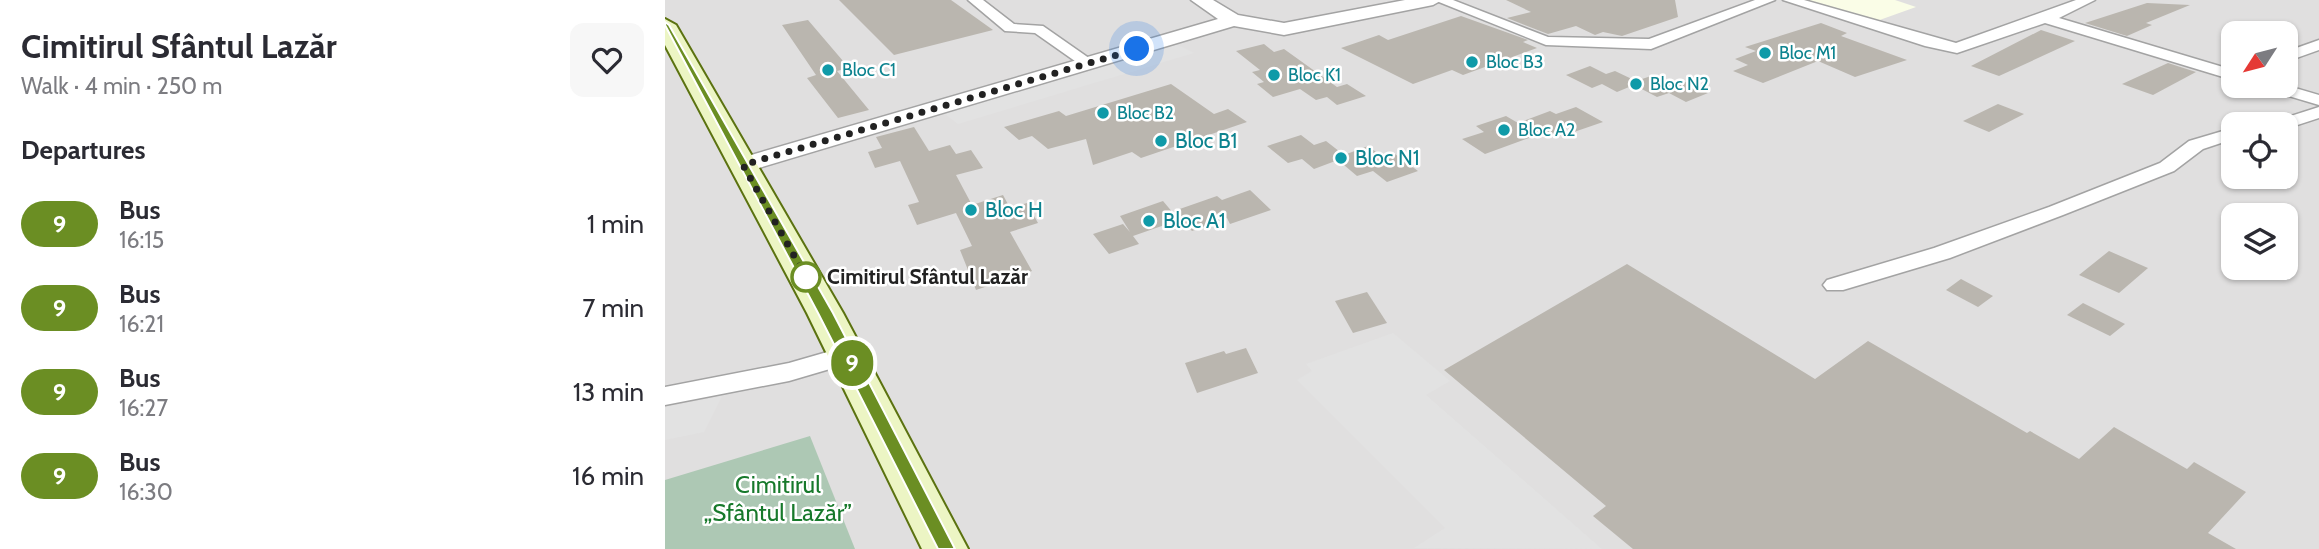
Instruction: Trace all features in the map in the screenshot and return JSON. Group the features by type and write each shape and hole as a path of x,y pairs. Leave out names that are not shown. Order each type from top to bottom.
{"main road":[{"path":"665,25 848,355 945,549"}],"street":[{"path":"975,0 1010,28 1038,29 1088,64"},
{"path":"1200,0 1233,20 1284,29 1433,0"},
{"path":"1441,0 1546,41 1651,44 1768,0"},
{"path":"1790,0 1930,43 1957,48 2088,0"},
{"path":"2044,18 2221,71"},
{"path":"743,165 1233,20"},
{"path":"2298,52 2319,45"},
{"path":"2298,94 2319,100"},
{"path":"2298,120 2319,113"},
{"path":"1835,285 1942,253 2056,211 2167,167 2196,145 2221,137"},
{"path":"665,396 789,372 848,355"}],"shaded area":[{"path":"665,0 2319,0 2319,549 665,549"},
{"path":"1806,0 1895,0 1916,7 1874,22"},
{"path":"1174,43 1194,53 958,124 941,111"},
{"path":"1393,333 1450,381 1426,395 1602,549 1414,548 1445,528 1297,380 1312,371 1306,364"},
{"path":"722,396 704,432 665,440 665,407"}],"green space":[{"name":"Cimitirul „Sfântul Lazăr”","path":"810,436 855,549 665,549 665,480"}],"building":[{"path":"839,0 951,0 993,30 894,55"},
{"path":"1506,0 1675,0 1678,17 1622,36 1603,32 1595,35 1576,26 1548,34 1507,18 1531,12"},
{"path":"2147,3 2190,5 2146,23 2152,25 2127,36 2085,23"},
{"path":"1461,16 1528,40 1523,42 1537,48 1463,75 1452,70 1413,84 1341,48 1379,35 1388,40"},
{"name":"Bloc C1","path":"808,20 849,68 837,71 869,110 838,118 807,78 816,75 782,25"},
{"path":"1821,23 1847,33 1841,36 1907,60 1855,77 1818,61 1763,83 1733,71 1748,65 1735,59 1756,51 1745,47"},
{"path":"2041,30 2075,41 1999,76 1971,66"},
{"name":"Bloc K1","path":"1264,44 1274,52 1284,49 1337,87 1347,84 1366,96 1337,105 1327,97 1316,100 1300,89 1273,97 1257,84 1264,82 1252,72 1260,70 1236,51"},
{"path":"2168,63 2196,72 2153,95 2122,84"},
{"name":"Bloc N2","path":"1590,66 1606,74 1615,71 1636,81 1654,75 1673,83 1681,80 1708,93 1686,102 1669,93 1657,97 1634,85 1617,92 1602,84 1592,88 1566,75"},
{"path":"1171,84 1214,114 1228,109 1247,122 1141,158 1132,152 1093,165 1086,139 1048,149 1032,136 1019,140 1004,127 1059,111 1066,116"},
{"path":"1998,104 2024,114 1989,132 1963,121"},
{"name":"Bloc A2","path":"1576,107 1603,122 1574,132 1569,128 1545,138 1540,134 1485,154 1462,139 1484,132 1476,126 1506,116 1518,123 1550,111 1556,114"},
{"name":"Bloc H","path":"914,127 929,151 950,145 956,154 971,150 983,168 956,175 972,205 1003,195 1010,208 1027,203 1038,223 1010,232 1032,271 976,290 960,250 972,246 956,213 917,225 908,205 919,202 900,161 875,168 868,152 882,148 876,137"},
{"name":"Bloc N1","path":"1301,135 1314,145 1326,141 1344,155 1368,146 1384,158 1395,154 1418,171 1387,182 1373,171 1357,176 1338,160 1314,169 1302,159 1288,163 1267,146"},
{"path":"1250,190 1271,210 1230,224 1227,218 1192,231 1174,211 1217,196 1222,200"},
{"path":"1163,201 1179,220 1133,236 1139,244 1109,254 1093,234 1123,224 1130,232 1120,216"},
{"path":"2109,251 2148,268 2119,293 2079,275"},
{"path":"1627,264 1815,379 1868,341 2027,433 2030,431 2079,459 2114,427 2187,469 2194,462 2246,492 2208,533 2236,549 1633,549 1593,516 1606,506 1444,370"},
{"path":"1961,279 1993,296 1978,307 1946,290"},
{"path":"1367,292 1387,323 1353,333 1335,301"},
{"path":"2083,303 2125,324 2110,336 2067,315"},
{"path":"1246,348 1258,373 1197,393 1185,363 1224,351 1226,354"}],"bus line":[{"name":"9","path":"665,25 825,313 945,549"}],"place":[{"name":"Bloc M1","path":"1765,53"},
{"name":"Bloc B3","path":"1472,62"},
{"name":"Bloc C1","path":"828,70"},
{"name":"Bloc K1","path":"1274,75"},
{"name":"Bloc N2","path":"1636,84"},
{"name":"Bloc B2","path":"1103,113"},
{"name":"Bloc A2","path":"1504,130"},
{"name":"Bloc B1","path":"1161,141"},
{"name":"Bloc N1","path":"1341,158"},
{"name":"Bloc H","path":"971,210"},
{"name":"Bloc A1","path":"1149,221"},
{"name":"Cimitirul Sfântul Lazăr","path":"806,277"}],"route":[{"path":"806,277 743,165 1137,49"}]}
